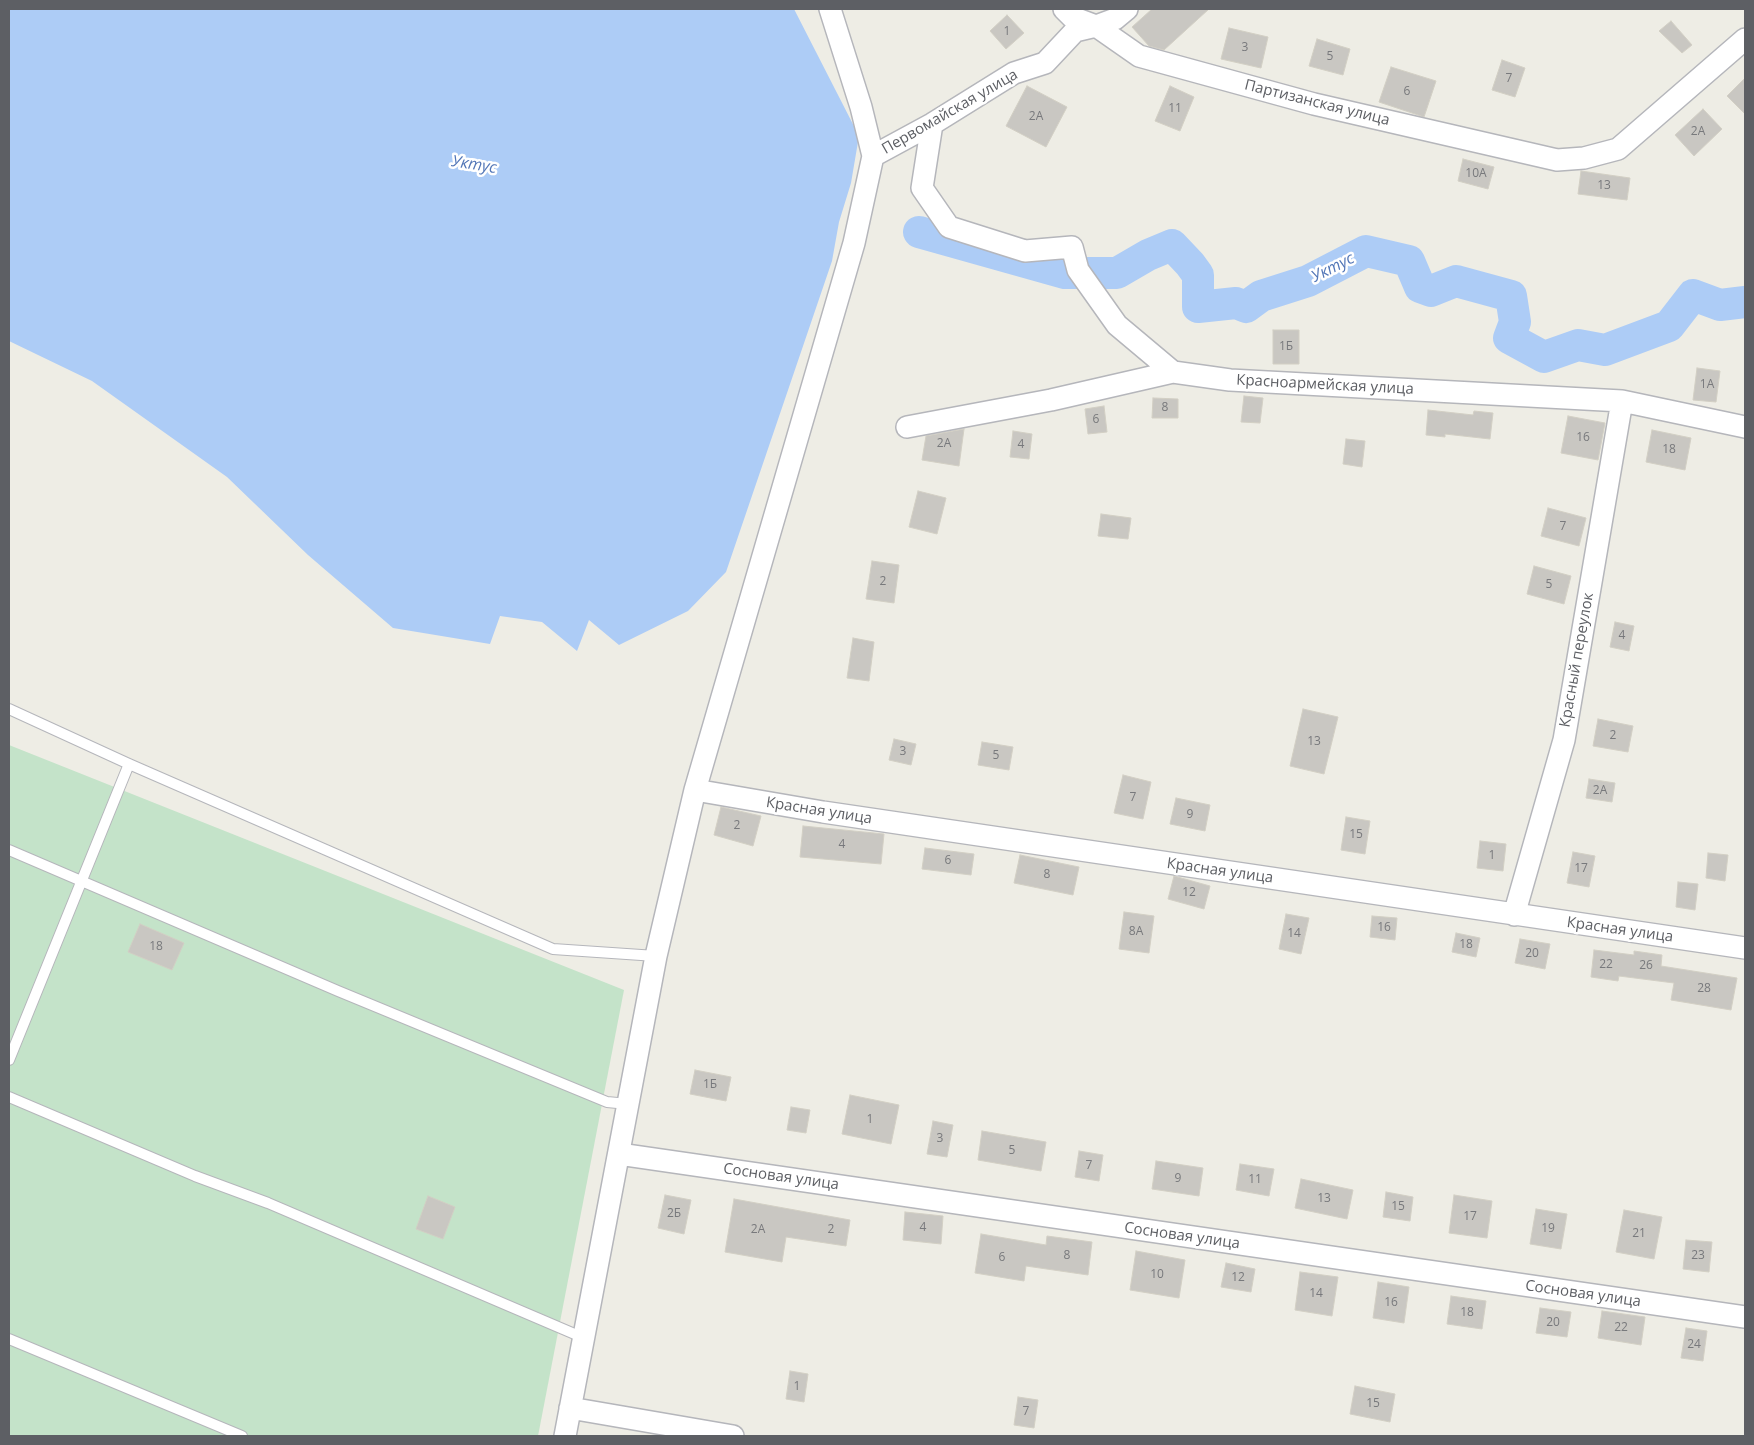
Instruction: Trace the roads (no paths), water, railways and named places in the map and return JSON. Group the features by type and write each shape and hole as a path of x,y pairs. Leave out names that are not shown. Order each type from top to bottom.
{"street":[{"path":"564,1436 656,956 695,790 854,243 873,156 862,107 830,9"},
{"name":"Партизанская улица","path":"1064,9 1072,17 1096,26 1139,56 1277,94 1557,160 1584,158 1618,149 1745,39"},
{"name":"Первомайская улица","path":"873,156 932,124 1014,73 1045,63 1075,31 1115,19 1127,9"},
{"path":"932,124 922,188 949,227 1025,251 1072,247 1078,270 1117,325 1173,372"},
{"name":"Красноармейская улица","path":"907,427 1051,400 1173,372 1230,380 1622,401 1745,427"},
{"name":"Красный переулок","path":"1514,915 1564,740 1622,401"},
{"name":"Красная улица","path":"695,790 823,812 1745,948"},
{"name":"Сосновая улица","path":"619,1154 1745,1317"},
{"path":"570,1408 733,1436"}],"lane":[{"path":"9,709 129,764 553,949 656,956"},
{"path":"9,1060 129,764"},
{"path":"9,850 338,991 607,1102 628,1104"},
{"path":"9,1097 195,1176 268,1203 584,1338"},
{"path":"9,1339 242,1436"}],"water":[{"path":"9,9 794,9 859,136 851,183 839,222 832,261 726,572 688,611 619,645 589,620 577,651 542,622 500,616 490,644 393,628 308,555 227,477 92,381 9,341"}],"waterway":[{"name":"Уктус","path":"919,232 1065,273 1117,273 1148,255 1172,245 1198,275 1198,307 1236,303 1246,307 1261,296 1308,281 1366,251 1409,261 1420,287 1431,291 1456,281 1511,296 1515,322 1509,338 1544,357 1578,345 1605,350 1669,326 1693,295 1720,305 1745,302"}]}
